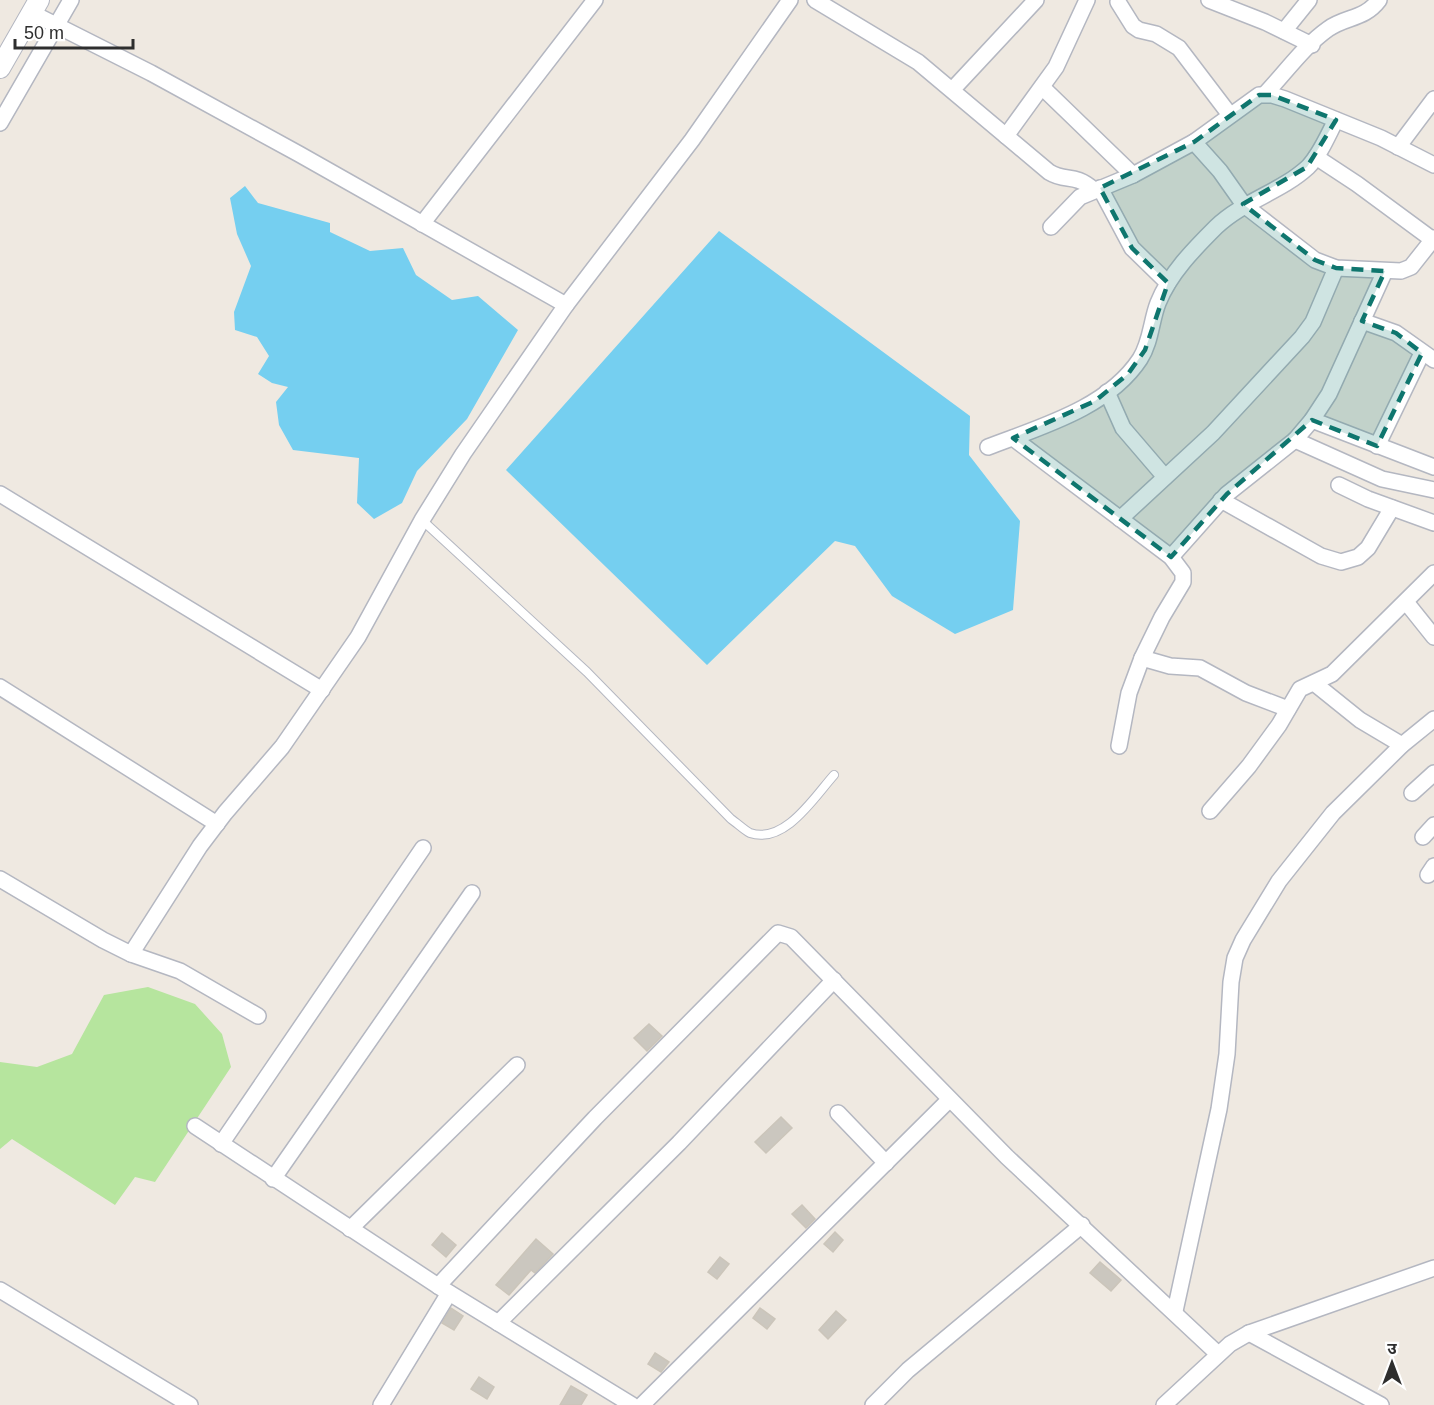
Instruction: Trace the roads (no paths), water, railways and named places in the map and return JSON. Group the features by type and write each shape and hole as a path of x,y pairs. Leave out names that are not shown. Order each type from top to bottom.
{"street":[{"path":"0,123 70,0"},
{"path":"422,224 595,0"},
{"path":"131,954 217,824 282,747 322,690 382,596 422,520 463,454 566,305 692,140 790,0"},
{"path":"815,0 918,62 953,89 1049,172 1062,177 1080,178 1097,189 1132,248 1168,283"},
{"path":"953,89 1036,0"},
{"path":"1006,136 1059,60 1087,0"},
{"path":"1116,0 1133,26 1139,30 1156,34 1179,48 1230,116"},
{"path":"1209,0 1312,45"},
{"path":"1284,31 1309,0"},
{"path":"1266,94 1335,24 1368,13 1379,0"},
{"path":"0,68 35,6 56,26 151,73 566,305"},
{"path":"1042,87 1133,175"},
{"path":"1051,227 1080,197 1133,175 1194,142 1259,95 1266,94 1336,120 1434,165"},
{"path":"1398,147 1434,99"},
{"path":"988,447 1072,413 1107,392 1128,374 1145,350 1158,304 1168,283 1184,261 1216,228 1244,205 1294,177 1316,157 1336,120"},
{"path":"1194,142 1220,171 1244,205 1315,260 1336,268 1401,271 1411,267 1433,239 1316,157"},
{"path":"1120,519 1213,433 1302,337 1313,322 1336,268"},
{"path":"1171,557 1221,500 1247,476 1295,440 1312,420 1329,394 1385,271"},
{"path":"1362,321 1396,333 1431,357 1377,446"},
{"path":"1107,392 1123,428 1165,477"},
{"path":"1312,420 1434,467"},
{"path":"1013,438 1171,557 1184,573 1184,582 1162,616 1142,658 1124,714 1119,746"},
{"path":"1295,440 1382,479 1434,490"},
{"path":"1338,485 1434,523"},
{"path":"0,494 322,690"},
{"path":"1221,500 1321,556 1341,562 1358,558 1368,548 1392,508"},
{"path":"1210,811 1249,766 1300,690 1332,674 1355,654 1434,573"},
{"path":"1406,602 1434,637"},
{"path":"1142,658 1170,666 1200,668 1246,693 1288,709"},
{"path":"1314,683 1360,720 1402,745"},
{"path":"0,687 217,824"},
{"path":"1175,1311 1186,1252 1209,1166 1219,1109 1235,958 1257,913 1304,848 1333,813 1402,745 1434,720"},
{"path":"1412,793 1434,773"},
{"path":"1423,837 1434,825"},
{"path":"221,1144 423,848"},
{"path":"0,879 76,926 131,954 180,971 258,1016"},
{"path":"273,1179 472,893"},
{"path":"381,1405 443,1289 595,1118 778,933 791,937 949,1100 1218,1354"},
{"path":"498,1323 679,1143 834,980"},
{"path":"350,1229 517,1065"},
{"path":"642,1405 949,1100"},
{"path":"838,1113 886,1163"},
{"path":"195,1126 443,1289 632,1405"},
{"path":"873,1405 908,1370 1082,1225"},
{"path":"1164,1405 1218,1354 1249,1333 1434,1268"},
{"path":"0,1290 190,1405"},
{"path":"1249,1333 1381,1405"}],"lane":[{"path":"422,520 587,672 731,819 749,832 769,834 788,825 834,775"}],"water":[{"path":"245,186 258,203 330,223 330,232 370,251 403,248 416,275 452,300 478,296 518,330 467,419 417,471 402,503 374,519 357,503 359,458 293,450 279,425 276,402 288,387 272,383 258,374 269,356 257,337 235,330 234,312 251,266 237,234 230,198"},
{"path":"719,231 970,416 969,455 1020,521 1013,610 955,634 892,596 855,546 835,541 707,665 506,470"}]}
